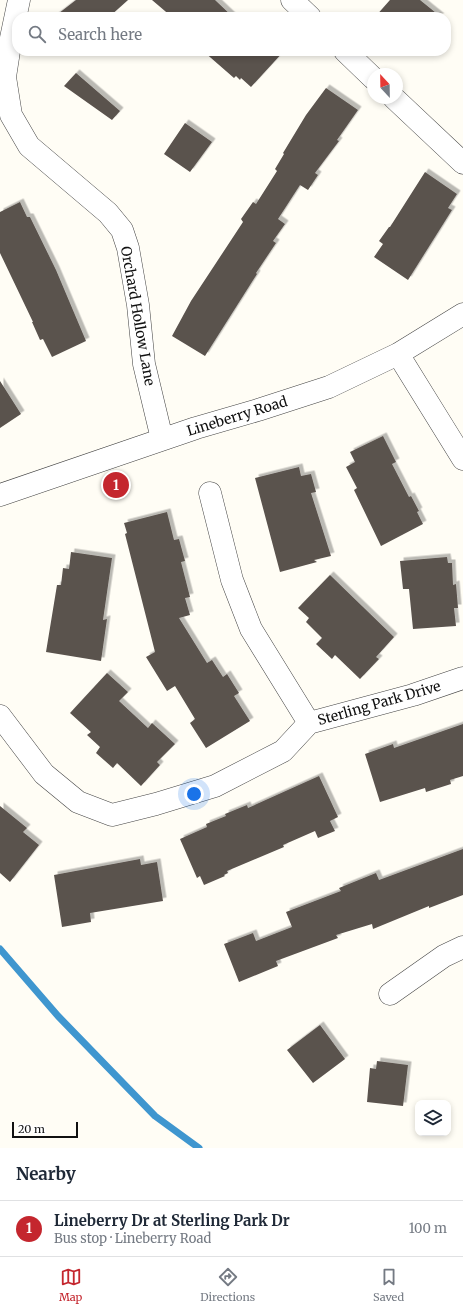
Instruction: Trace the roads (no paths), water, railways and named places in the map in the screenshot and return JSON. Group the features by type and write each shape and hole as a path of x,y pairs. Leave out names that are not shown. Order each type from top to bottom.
{"street":[{"name":"Orchard Hollow Lane","path":"16,12 19,0"},
{"path":"292,0 305,12"},
{"name":"Orchard Hollow Lane","path":"12,33 5,77 11,115 29,146 108,213 122,230 128,248 138,305 144,364 162,439"},
{"path":"350,56 367,72"},
{"path":"400,104 463,164"},
{"name":"Lineberry Road","path":"0,495 162,439 329,387 398,354 463,314"},
{"path":"398,354 463,459"},
{"path":"210,493 232,580 251,629 309,723"},
{"name":"Sterling Park Drive","path":"0,716 44,774 78,802 112,814 156,804 215,786 283,751 309,723 413,695 463,678"},
{"path":"390,994 444,956 463,948"}],"waterway":[{"path":"0,949 58,1016 155,1116 199,1148"}],"place":[{"name":"Lineberry Dr at Sterling Park Dr","path":"116,485"}]}
